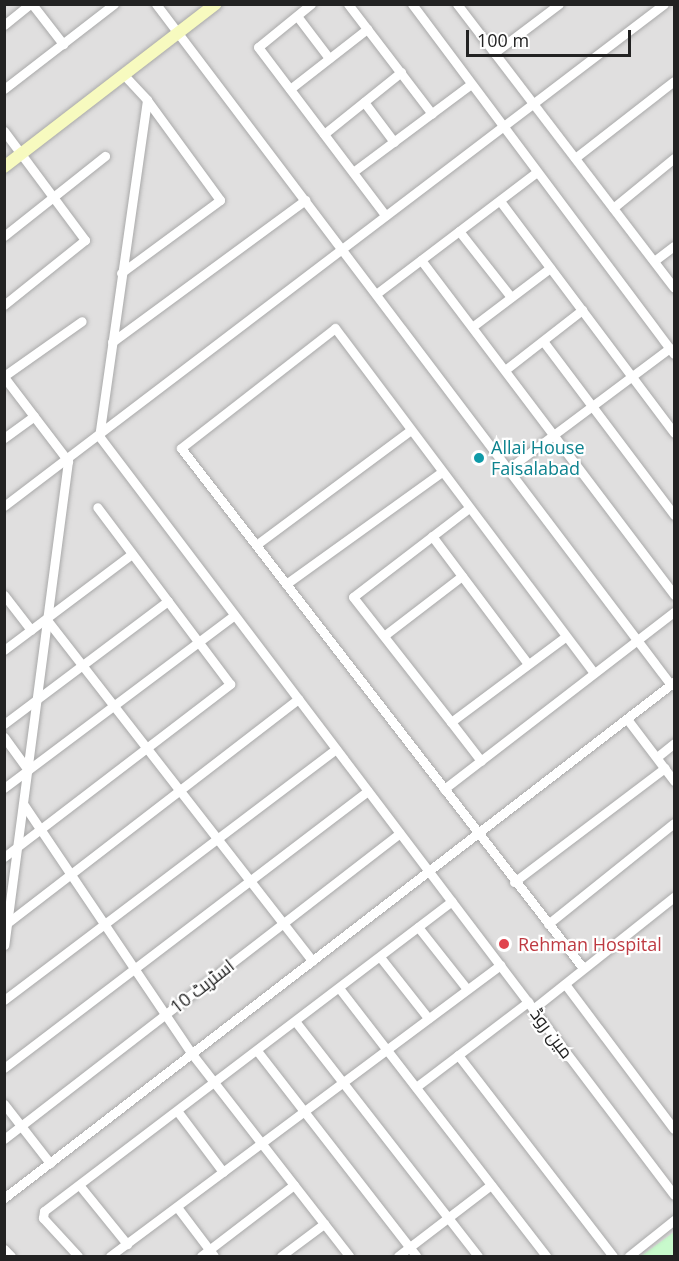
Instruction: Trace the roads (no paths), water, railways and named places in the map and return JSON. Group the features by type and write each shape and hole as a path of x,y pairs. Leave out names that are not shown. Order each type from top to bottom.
{"main road":[{"path":"4,167 216,4"}],"street":[{"path":"4,25 31,4 63,44"},
{"path":"4,89 114,4"},
{"path":"4,1198 673,683 637,641 156,4"},
{"path":"311,4 258,47 385,215"},
{"path":"348,4 432,114"},
{"path":"412,4 672,351 632,377 508,469"},
{"path":"457,4 675,288"},
{"path":"494,53 546,8 560,4"},
{"path":"4,506 68,461 340,248 664,4"},
{"path":"297,16 329,58"},
{"path":"290,89 367,28"},
{"path":"324,134 401,72"},
{"path":"121,273 220,200 147,100 124,75"},
{"path":"575,158 675,81"},
{"path":"353,172 471,84"},
{"path":"99,436 147,100"},
{"path":"364,102 394,142"},
{"path":"4,131 85,240 4,305"},
{"path":"4,236 55,198 105,156"},
{"path":"613,208 675,158"},
{"path":"376,294 537,172"},
{"path":"112,342 304,200"},
{"path":"500,201 675,433"},
{"path":"459,231 512,297"},
{"path":"654,261 675,246"},
{"path":"421,260 675,595"},
{"path":"472,327 550,267"},
{"path":"505,370 582,310"},
{"path":"4,945 5,923 24,805 68,461 4,376 82,321"},
{"path":"584,968 476,834 444,789 181,448 335,328 594,673"},
{"path":"543,341 675,515"},
{"path":"4,438 34,416"},
{"path":"256,545 411,430"},
{"name":"مین روڈ","path":"99,436 675,1194"},
{"path":"286,584 442,472"},
{"path":"4,857 230,684 97,507"},
{"path":"469,508 354,597 481,761"},
{"path":"432,536 528,664"},
{"path":"4,650 132,554"},
{"path":"385,635 462,576"},
{"path":"4,595 31,630"},
{"path":"4,723 168,601"},
{"path":"444,789 675,612"},
{"path":"4,788 234,615"},
{"path":"48,619 312,961"},
{"path":"452,722 565,637"},
{"path":"5,923 298,699"},
{"path":"627,719 675,780"},
{"path":"4,736 28,770"},
{"path":"657,757 675,743"},
{"path":"4,1000 336,749"},
{"path":"514,882 665,768"},
{"path":"4,1068 368,791"},
{"path":"24,805 192,1054 349,1257"},
{"path":"548,924 675,824"},
{"name":"اسٹریٹ 10","path":"4,1139 400,833"},
{"path":"416,1087 458,1055 565,984 675,897"},
{"path":"78,1257 42,1214 258,1052 452,901"},
{"path":"418,927 467,989"},
{"path":"381,957 428,1018"},
{"path":"110,1257 500,965"},
{"path":"565,984 675,1128"},
{"path":"339,987 546,1257"},
{"path":"295,1021 478,1257"},
{"path":"258,1052 416,1257"},
{"path":"458,1055 613,1257"},
{"path":"4,1104 50,1163"},
{"path":"178,1112 222,1172"},
{"path":"201,1257 212,1253 294,1185"},
{"path":"398,1257 491,1185"},
{"path":"80,1186 127,1244"},
{"path":"177,1207 212,1253"},
{"path":"629,1257 675,1220"},
{"path":"281,1257 324,1224"},
{"path":"4,1249 11,1257"}],"place":[{"name":"Allai House Faisalabad","path":"479,458"},
{"name":"Rehman Hospital","path":"504,944"}]}
